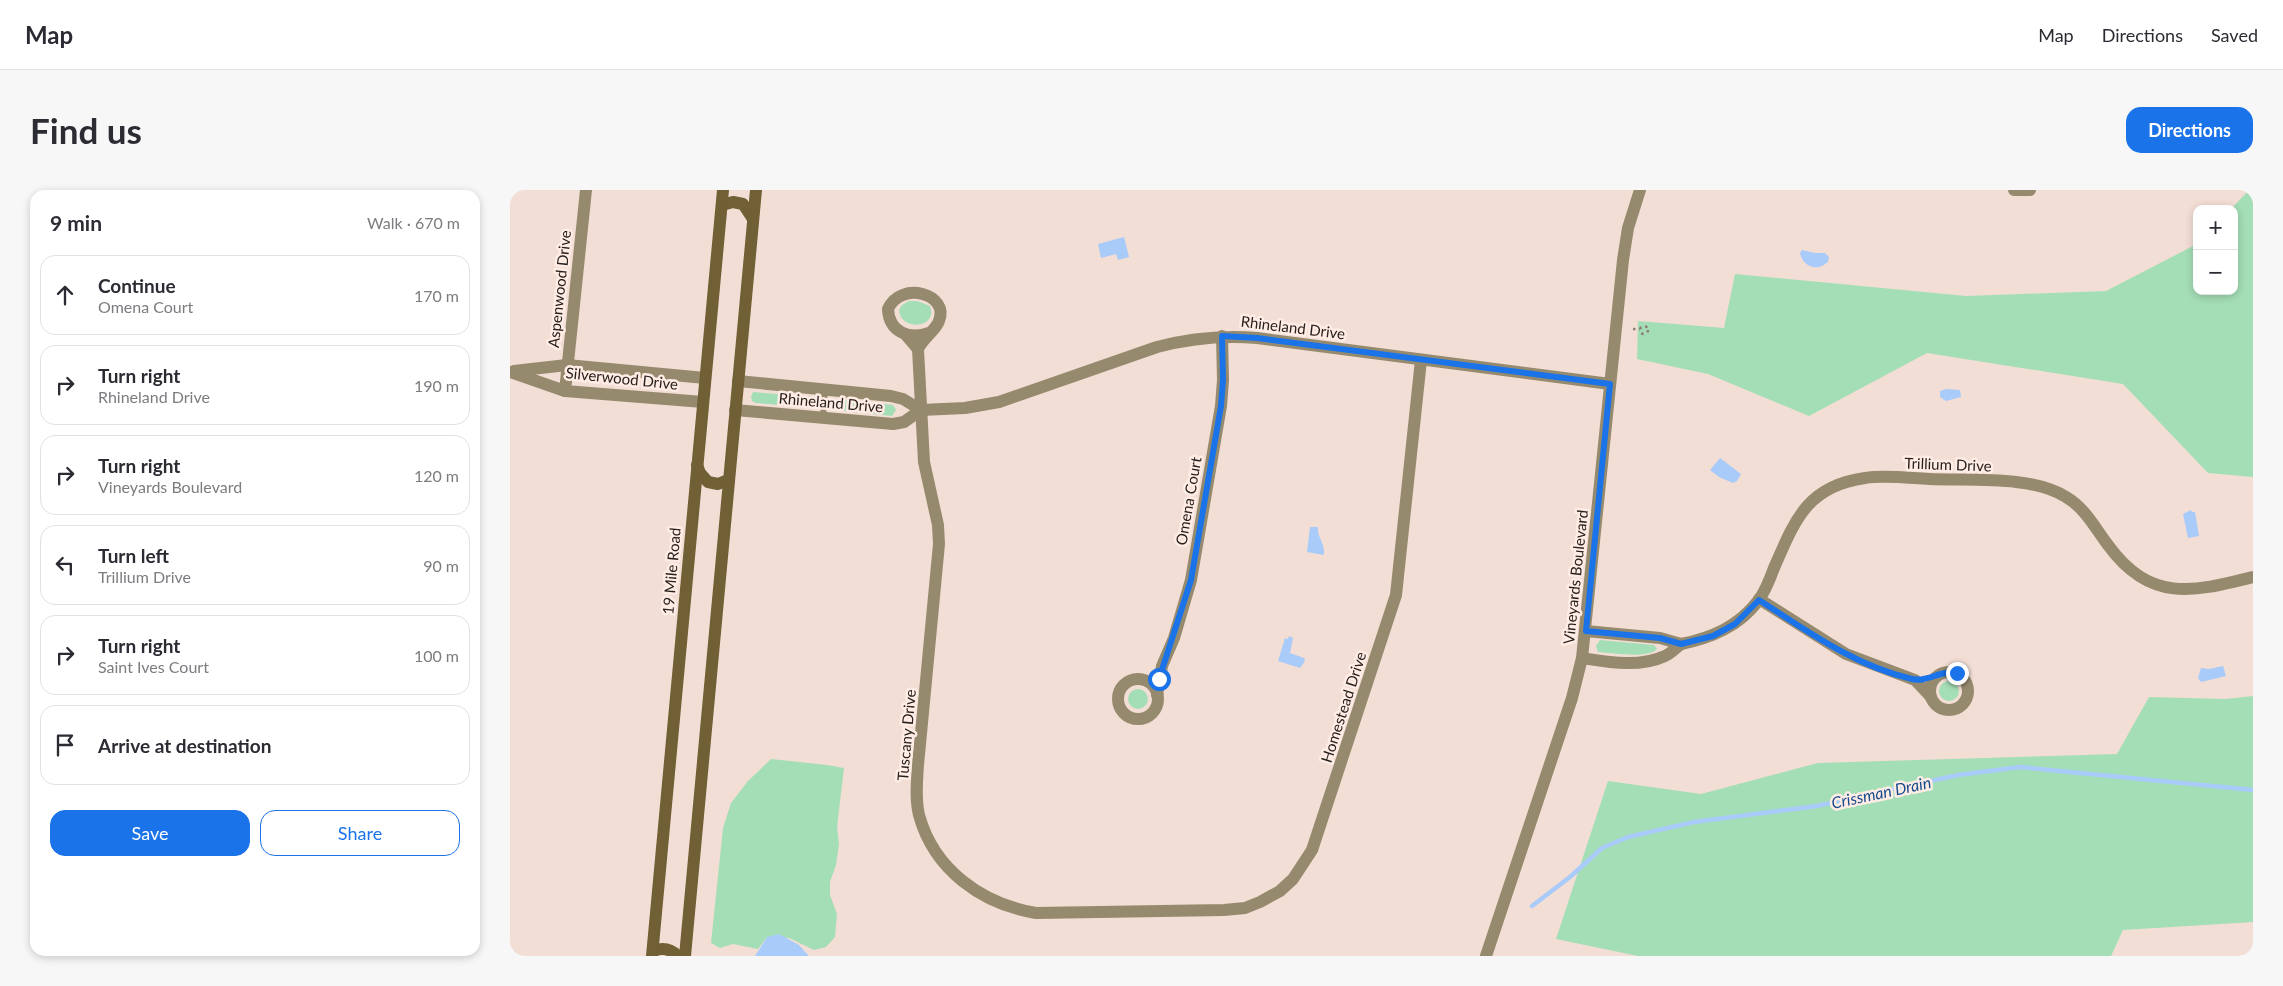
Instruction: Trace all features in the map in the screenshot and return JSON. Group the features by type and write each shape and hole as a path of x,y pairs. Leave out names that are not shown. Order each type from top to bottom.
{"main road":[{"name":"19 Mile Road","path":"652,953 723,190"},
{"path":"685,956 756,190"},
{"path":"722,205 733,202 743,204 753,219"},
{"path":"697,465 700,473 708,482 718,484 728,480"},
{"path":"652,953 664,948 672,950 678,956"}],"street":[{"name":"Aspenwood Drive","path":"565,391 566,365 586,190"},
{"name":"Vineyards Boulevard","path":"1486,956 1572,698 1582,658 1623,260 1628,228 1640,190"},
{"path":"2014,190 2030,190"},
{"path":"905,293 925,295 933,298 939,304 941,314 939,322 929,333 918,349 906,335 894,327 890,321 888,309 896,296 905,293"},
{"path":"906,335 917,336 929,333"},
{"name":"Rhineland Drive","path":"735,410 893,424 904,422 920,410 981,406 1157,347 1184,340 1222,336 1257,338 1610,384"},
{"name":"Omena Court","path":"1162,666 1150,675 1126,683 1119,694 1120,707 1123,712 1135,719 1148,717 1156,707 1162,666 1174,638 1191,580 1221,406 1223,380 1222,336"},
{"name":"Tuscany Drive","path":"918,349 924,462 938,525 939,544 917,791 919,814 925,831 940,858 957,876 977,893 998,903 1016,910 1036,913 1123,912"},
{"name":"Homestead Drive","path":"1123,912 1244,908 1280,892 1304,865 1312,850 1335,785 1396,595 1421,360"},
{"name":"Silverwood Drive","path":"510,372 566,365 706,378"},
{"name":"Silverwood Drive","path":"510,372 565,391 703,402"},
{"name":"Rhineland Drive","path":"738,381 891,396 903,399 920,410"},
{"name":"Trillium Drive","path":"1582,658 1629,663 1647,661 1665,656 1681,644 1713,636 1735,624 1759,600 1797,517 1812,501 1829,489 1866,478 2012,482 2042,488 2055,492 2075,504 2121,561 2151,583 2184,590 2212,588 2253,577"},
{"path":"1759,600 1846,654 1915,680 1934,702 1944,710 1957,708 1966,700 1968,688 1963,676 1957,673 1945,672 1915,680"},
{"name":"Trillium Drive","path":"1586,631 1660,638 1681,644"},
{"path":"1931,697 1931,684 1939,674 1945,672"},
{"path":"1138,679 1150,684 1158,695"}],"lane":[{"path":"823,417 825,390"}],"path":[{"path":"1633,329 1640,330"}],"green space":[{"path":"2249,190 2253,190 2253,477 2208,473 2123,384 1927,353 1809,416 1708,374 1637,359 1638,321 1724,328 1735,274 1966,296 2106,291 2193,246 2193,295 2238,295 2238,205 2235,205"},
{"path":"909,301 917,301 930,306 931,313 929,319 924,323 918,324 906,322 901,317 899,310 902,305"},
{"path":"753,392 814,397 817,402 813,408 756,403 752,401"},
{"path":"836,399 893,405 896,410 892,416 835,410 831,404"},
{"path":"1600,640 1654,645 1657,649 1638,655 1598,652 1596,646"},
{"path":"1949,681 1956,684 1959,691 1956,698 1949,701 1942,698 1939,691 1942,684"},
{"path":"1138,689 1145,692 1148,699 1145,706 1138,709 1131,706 1128,699 1131,692"},
{"path":"2253,696 2253,922 2123,930 2111,956 1638,956 1556,939 1608,781 1701,794 1818,763 2117,754 2149,697 2226,699"},
{"path":"771,759 844,768 837,827 839,844 836,865 830,882 830,895 837,914 835,937 826,947 814,950 789,938 767,937 758,949 733,944 720,948 711,943 723,828 731,803 748,781"}],"water":[{"path":"1124,237 1129,257 1118,260 1116,254 1101,258 1098,244"},
{"path":"1802,250 1825,253 1829,257 1828,262 1819,267 1807,265 1800,253"},
{"path":"1946,389 1960,390 1961,397 1946,401 1940,397 1940,391"},
{"path":"1720,458 1741,474 1737,481 1733,483 1719,477 1710,470"},
{"path":"2191,510 2195,512 2199,536 2188,538 2183,514"},
{"path":"1310,527 1318,527 1324,555 1307,552"},
{"path":"1289,636 1293,638 1290,653 1304,658 1305,661 1300,668 1278,661 1285,638 1288,639"},
{"path":"2223,666 2226,676 2201,682 2198,678 2201,668 2209,669"},
{"path":"779,934 799,945 809,956 755,956 767,937"}],"waterway":[{"name":"Crissman Drain","path":"1532,906 1570,877 1602,848 1628,837 1694,822 1817,806 1958,775 2020,767 2253,790"}],"route":[{"path":"1159,679 1162,666 1174,638 1191,580 1221,406 1223,380 1222,336 1257,338 1610,384 1586,631 1660,638 1681,644 1694,642 1713,636 1735,624 1759,600 1827,644 1876,667 1915,680 1945,672 1957,673"}]}
